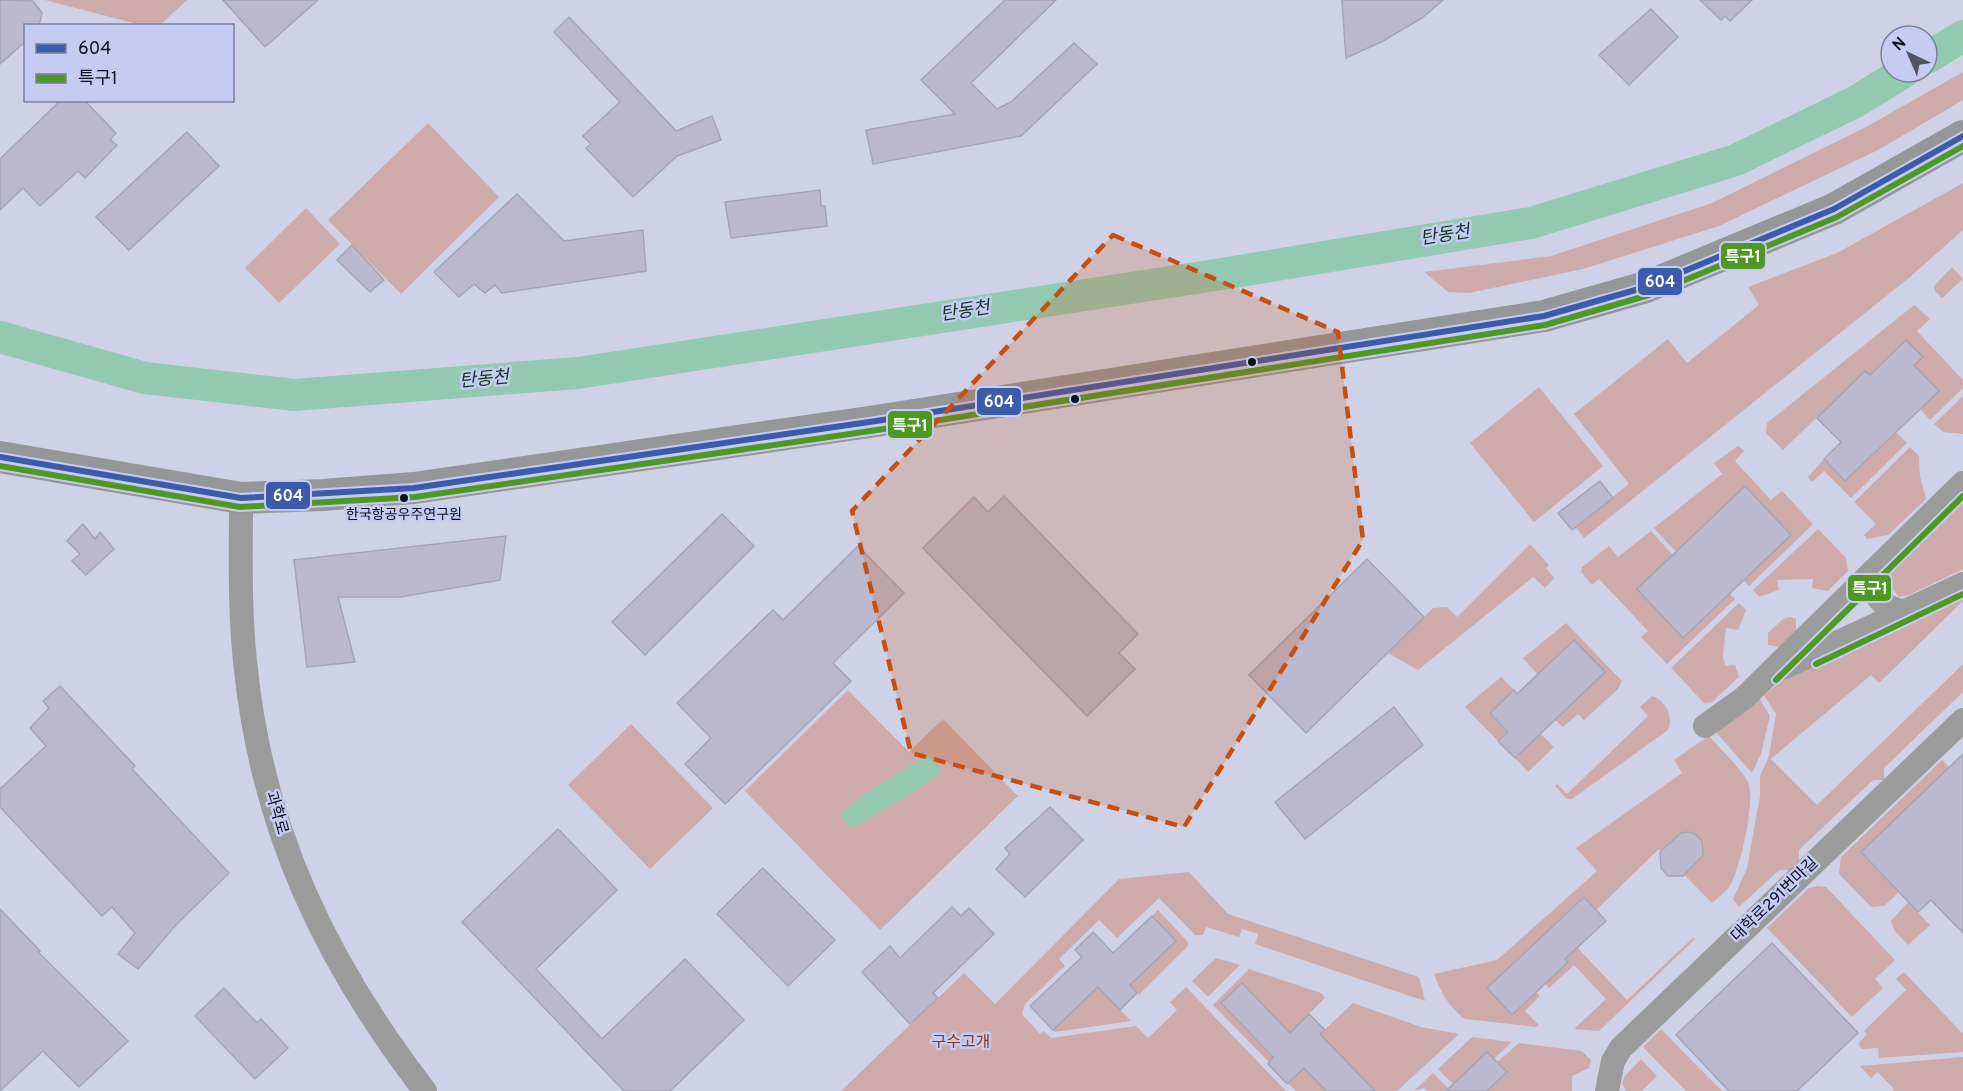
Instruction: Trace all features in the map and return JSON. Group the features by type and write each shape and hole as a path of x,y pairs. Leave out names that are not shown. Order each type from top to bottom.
{"main road":[{"path":"0,457 241,498 414,488 876,421 1544,316 1646,287 1834,209 1963,136"}],"street":[{"path":"1705,726 1744,698 1770,674 1963,483"},
{"name":"과학로","path":"241,498 241,590 246,671 262,765 282,837 304,896 345,975 375,1024 425,1091"},
{"path":"1872,572 1874,590 1878,600 1888,608 1907,612"},
{"path":"1770,674 1963,584"},
{"name":"대학로291번마길","path":"1607,1091 1612,1061 1621,1048 1963,720"}],"highlighted area":[{"path":"1113,235 1338,332 1363,540 1184,827 911,753 852,511"}],"green space":[{"path":"45,0 187,0 161,24 137,24"},
{"path":"1963,72 1963,100 1878,150 1719,226 1583,269 1469,293 1448,292 1424,272 1551,256 1712,203 1866,127"},
{"path":"428,123 499,197 401,294 328,220"},
{"path":"1963,183 1963,230 1910,277 1584,538 1576,527 1629,484 1574,414 1668,339 1687,363 1759,305 1748,287 1837,253"},
{"path":"306,208 340,244 279,303 245,268"},
{"path":"1952,267 1963,279 1942,298 1935,291 1934,286"},
{"path":"1914,305 1930,319 1917,331 1963,380 1963,388 1930,420 1920,409 1939,390 1914,365 1923,357 1906,340 1870,375 1865,371 1783,450 1766,433 1767,423"},
{"path":"1539,387 1603,466 1534,522 1470,443"},
{"path":"1963,396 1963,434 1943,432 1934,424"},
{"path":"1896,432 1907,443 1851,498 1824,471 1812,482 1808,477 1824,459 1845,481"},
{"path":"1738,446 1744,451 1735,461 1771,500 1782,491 1813,524 1749,586 1743,580 1745,487 1676,552 1654,528 1722,474 1714,463"},
{"path":"1910,447 1919,456 1920,476 1926,499 1888,535 1867,539 1864,535 1876,524 1854,502"},
{"path":"1963,497 1963,569 1909,595 1899,597 1885,580 1889,568"},
{"path":"1818,529 1846,558 1848,571 1828,591 1812,588 1813,579 1777,580 1779,590 1759,597 1753,590"},
{"path":"1651,531 1673,555 1637,589 1682,637 1729,593 1735,599 1667,664 1641,637 1648,631 1599,579 1592,585 1581,572 1582,567 1609,546 1618,557"},
{"path":"1530,544 1549,565 1546,568 1554,578 1545,588 1533,577 1418,670 1388,653 1433,608 1447,607 1457,617"},
{"path":"1963,595 1963,601 1879,683 1871,675 1771,759 1817,805 1963,664 1963,692 1884,768 1884,780 1873,780 1799,850 1799,862 1791,870 1779,870 1739,907 1733,899 1747,868 1760,796 1760,776 1769,756 1776,714 1764,695 1784,679"},
{"path":"1739,603 1746,610 1738,630 1726,628 1723,656 1725,666 1735,665 1739,677 1712,702 1704,703 1671,668"},
{"path":"1790,617 1796,619 1796,632 1779,647 1768,645 1768,633 1783,619"},
{"path":"1566,623 1622,681 1618,689 1584,720 1578,714 1563,727 1555,720 1605,672 1574,640 1538,675 1523,658"},
{"path":"1501,677 1514,690 1490,712 1508,732 1498,741 1465,707"},
{"path":"848,690 909,752 943,719 1018,796 880,930 745,791"},
{"path":"1652,696 1665,705 1670,720 1668,730 1572,799 1567,799 1555,786 1557,784 1567,794 1648,716 1640,707"},
{"path":"1759,698 1770,716 1761,754 1752,773 1715,731"},
{"path":"631,724 713,808 650,869 568,785"},
{"path":"1541,734 1554,747 1528,772 1515,758"},
{"path":"1709,736 1740,771 1748,782 1750,791 1746,835 1738,867 1729,887 1712,903 1659,849 1596,910 1583,897 1555,924 1627,1000 1694,937 1695,939 1599,1031 1574,1029 1606,999 1574,965 1549,988 1545,984 1568,962 1543,935 1487,988 1512,1015 1536,992 1540,996 1525,1011 1539,1025 1536,1027 1465,1019 1454,1010 1434,974 1497,960 1597,871 1576,848 1682,773 1674,760"},
{"path":"1942,760 1949,767 1861,852 1899,892 1884,906 1871,907 1839,874 1841,857"},
{"name":"구수고개","path":"1189,872 1228,914 1419,977 1425,1001 1255,944 1258,934 1242,929 1239,937 1206,927 1203,935 1195,935 1159,898 1117,938 1099,920 1059,959 1065,966 1025,1004 1022,1014 1040,1034 1044,1031 1051,1038 1136,1026 1148,1038 1177,1010 1170,1002 1186,987 1286,1091 841,1091 964,973 995,1004 1119,879"},
{"path":"1826,887 1895,960 1875,979 1883,988 1852,1017 1767,928 1809,888"},
{"path":"1908,902 1930,925 1908,945 1894,930 1891,921"},
{"path":"1158,910 1188,942 1188,946 1139,995 1130,985 1176,941 1152,916"},
{"path":"1216,958 1240,965 1208,997 1192,981"},
{"path":"1249,969 1321,993 1325,998 1290,1033 1242,983 1221,1003 1274,1058 1269,1062 1213,1005"},
{"path":"1904,972 1963,1034 1963,1052 1879,1058 1878,1048 1862,1049 1858,1044 1867,1034 1864,1031 1906,990 1896,979"},
{"path":"1098,987 1131,1021 1055,1032 1053,1030"},
{"path":"1353,1003 1421,1027 1459,1034 1397,1091 1374,1091 1320,1034"},
{"path":"1661,1029 1722,1091 1686,1091 1643,1047"},
{"path":"1472,1037 1512,1042 1494,1059 1487,1052 1453,1084 1438,1069"},
{"path":"1519,1043 1582,1051 1591,1060 1589,1068 1572,1076 1572,1091 1487,1091 1507,1072 1497,1062"},
{"path":"1963,1057 1963,1091 1892,1091 1894,1089 1878,1072 1871,1078 1860,1066"},
{"path":"1641,1059 1657,1076 1642,1091 1626,1091 1622,1083 1625,1076"},
{"path":"1304,1068 1326,1091 1296,1091 1288,1083"},
{"path":"1433,1073 1449,1089 1427,1091 1424,1088 1414,1091"}],"shaded area":[{"path":"929,754 942,771 920,788 851,829 840,814 866,793"}],"building":[{"path":"0,0 33,1 42,13 39,24 24,24 24,43 0,64"},
{"path":"223,0 318,0 265,47"},
{"path":"1005,0 1056,0 971,83 997,109 1011,102 1074,43 1097,64 1021,136 873,164 866,130 955,114 921,80"},
{"path":"1342,0 1443,0 1422,18 1383,41 1346,58"},
{"path":"1700,0 1752,0 1730,21 1725,16 1721,20"},
{"path":"1651,9 1678,37 1629,85 1599,55"},
{"path":"569,17 676,131 712,116 721,140 677,156 633,197 586,148 591,144 583,136 620,102 554,32"},
{"path":"59,102 86,102 116,133 110,140 117,145 85,178 78,171 40,206 23,188 0,210 0,159"},
{"path":"187,132 219,166 129,250 96,217"},
{"path":"820,190 821,206 825,206 827,226 731,238 725,202"},
{"path":"517,194 564,241 643,230 646,271 502,293 495,285 485,293 474,284 459,297 434,272"},
{"path":"352,245 384,280 370,292 337,260"},
{"path":"1906,340 1923,357 1914,365 1939,391 1845,481 1824,459 1841,442 1817,418 1865,371 1870,375"},
{"path":"1600,481 1613,498 1572,530 1558,513"},
{"path":"1745,486 1791,535 1683,638 1637,589"},
{"path":"1004,496 1138,634 1119,653 1135,669 1087,716 923,548 974,497 988,512"},
{"path":"722,514 754,546 645,655 612,622"},
{"path":"83,524 95,539 100,532 114,549 86,575 72,561 80,554 67,541"},
{"path":"506,536 500,580 400,597 338,597 355,662 307,667 294,560"},
{"path":"858,546 904,593 833,663 851,681 725,804 685,764 711,738 677,703 773,610 783,620"},
{"path":"1367,559 1424,617 1306,733 1249,675"},
{"path":"1574,640 1605,672 1515,758 1498,741 1508,732 1490,713 1514,690 1517,694"},
{"path":"60,686 135,766 132,769 229,873 176,925 138,969 118,954 135,933 112,907 102,916 0,807 0,789 46,746 30,728 49,708 43,701"},
{"path":"1394,707 1423,745 1305,839 1275,802"},
{"path":"1963,754 1963,933 1931,900 1918,912 1861,852"},
{"path":"1050,807 1083,840 1025,897 996,869 1010,854 1005,848"},
{"path":"558,829 617,890 536,969 602,1039 685,959 744,1020 670,1091 624,1091 462,922"},
{"path":"1681,833 1695,834 1702,841 1703,856 1683,876 1668,876 1661,868 1660,852"},
{"path":"763,868 835,940 788,986 717,914"},
{"path":"1584,897 1606,921 1565,959 1568,962 1512,1015 1487,988"},
{"path":"952,907 961,916 969,908 994,934 933,993 938,998 910,1024 862,972 890,946 900,958"},
{"path":"0,909 40,951 38,952 128,1041 79,1087 43,1051 0,1091"},
{"path":"1152,916 1176,941 1130,985 1137,993 1120,1010 1098,987 1053,1030 1030,1006 1082,957 1075,950 1093,932 1113,953"},
{"path":"1772,943 1858,1033 1797,1091 1729,1091 1676,1035"},
{"path":"1242,983 1290,1033 1309,1014 1325,1030 1320,1034 1375,1091 1326,1091 1304,1068 1287,1084 1268,1064 1273,1057 1221,1003"},
{"path":"224,988 257,1023 261,1019 288,1048 255,1079 195,1016"},
{"path":"1487,1052 1507,1072 1487,1091 1446,1091"}],"waterway":[{"name":"탄동천","path":"1939,51 1963,36"},
{"name":"탄동천","path":"0,337 145,378 294,395 578,373 1222,274 1531,223 1736,160 1855,102 1884,84"}],"transit line":[{"name":"604","path":"0,457 241,498 414,488 876,421 1544,316 1646,287 1834,209 1963,136"},
{"name":"특구1","path":"0,466 240,507 415,497 877,430 1545,325 1649,295 1837,217 1963,146"},
{"name":"특구1","path":"1776,680 1963,496"},
{"name":"특구1","path":"1816,664 1963,594"}],"place":[{"name":"한국항공우주연구원","path":"404,498"}]}
